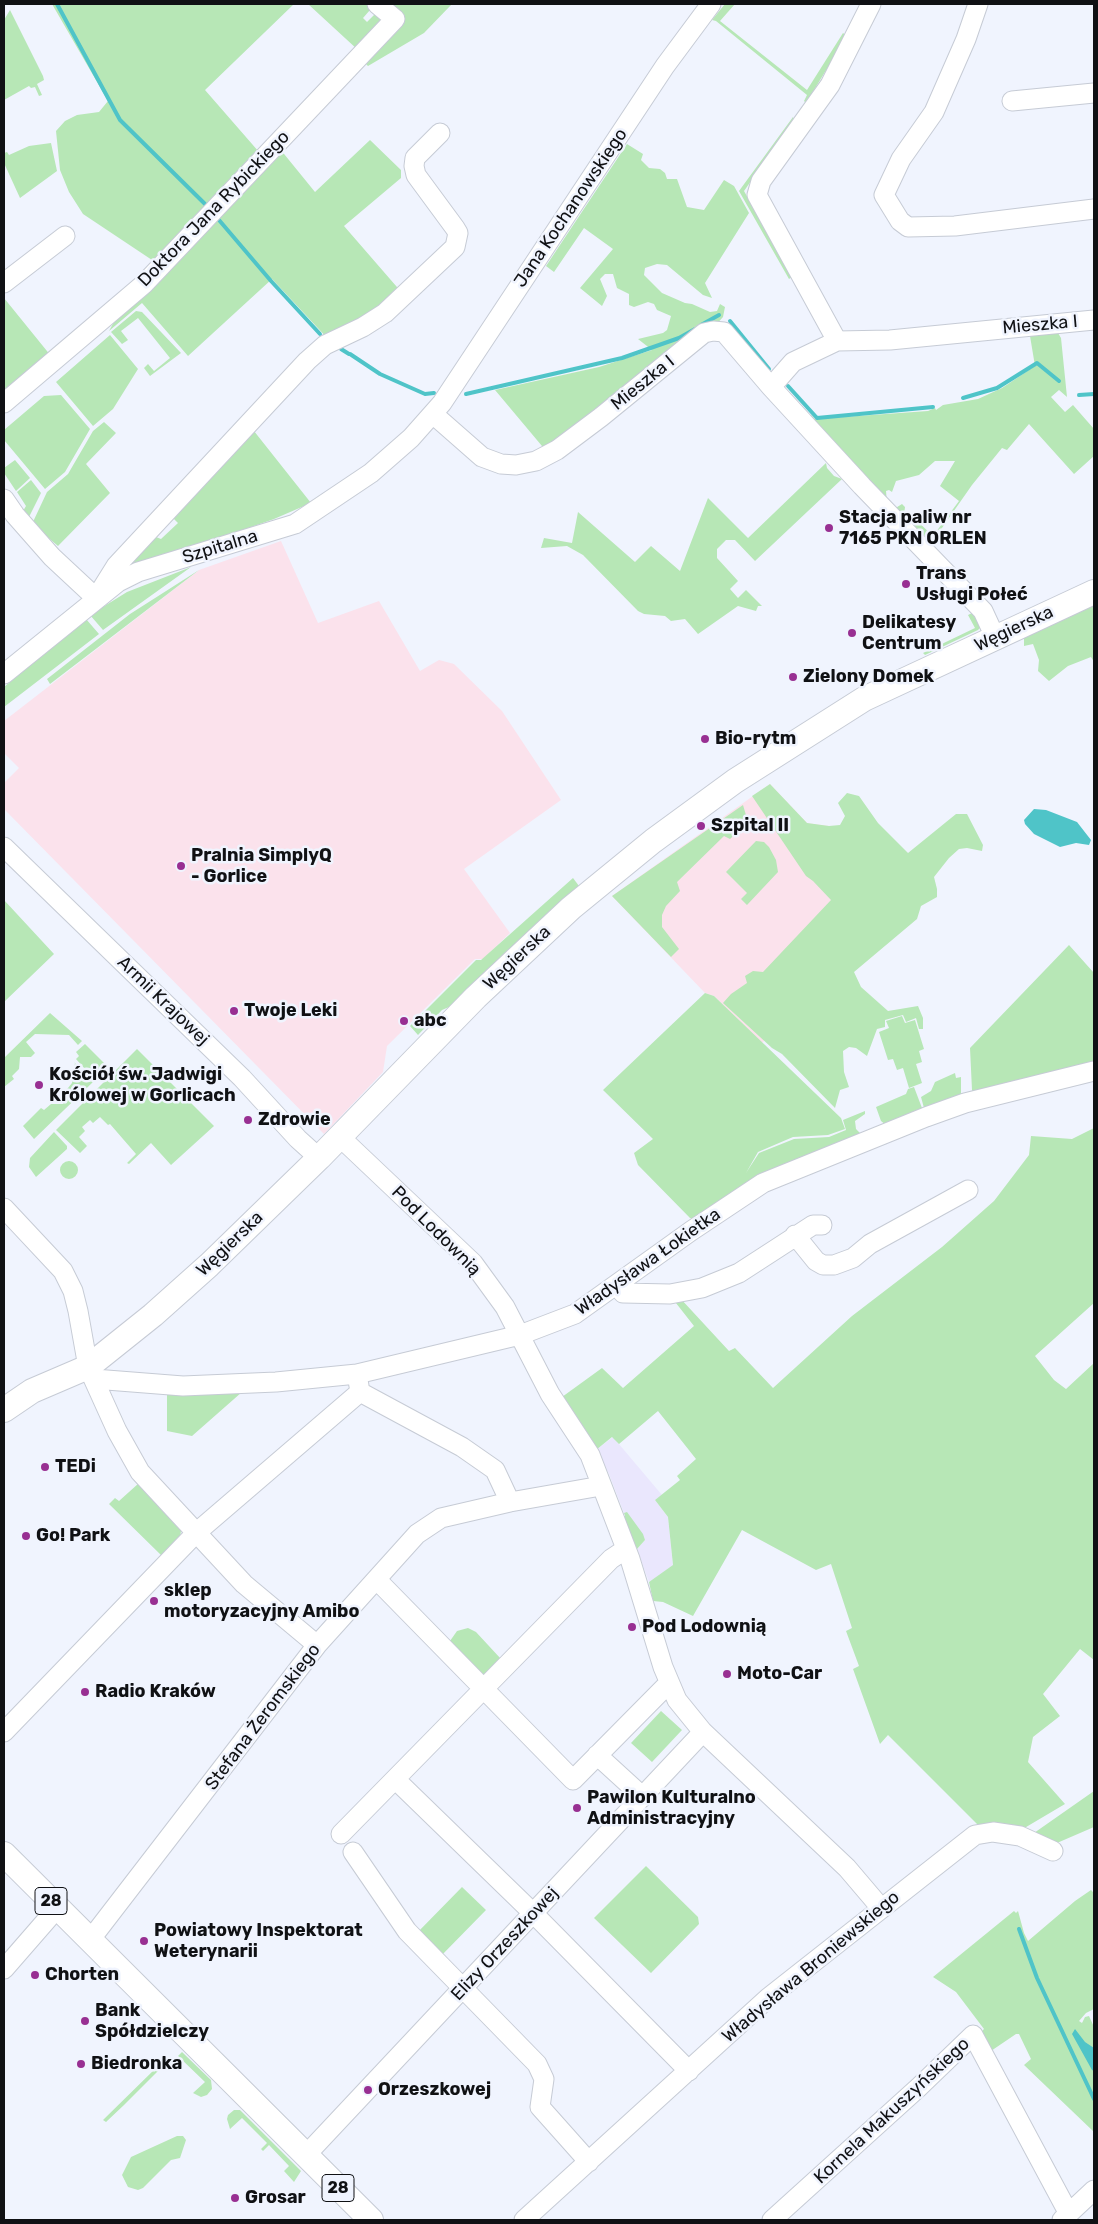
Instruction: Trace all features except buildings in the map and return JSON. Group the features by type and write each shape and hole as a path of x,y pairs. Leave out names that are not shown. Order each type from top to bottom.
{"main road":[{"name":"Węgierska","path":"4,1410 32,1392 91,1373 209,1265 319,1158 485,989 571,908 653,841 735,781 864,699 1094,592"},
{"name":"28","path":"4,1854 371,2220"}],"street":[{"name":"Doktora Jana Rybickiego","path":"4,403 144,284 395,19 377,4"},
{"name":"Jana Kochanowskiego","path":"433,414 665,66 711,4"},
{"path":"837,341 757,195 761,181 830,85 872,4"},
{"path":"978,4 966,39 934,112 902,159 884,195 900,221 908,226 955,226 1094,209"},
{"path":"1012,101 1094,94"},
{"path":"4,499 15,515 52,557 96,598 116,566 307,361 324,345 363,327 385,313 456,247 458,233 416,175 414,166 415,158 440,133"},
{"path":"4,283 65,236"},
{"name":"Mieszka I","path":"433,414 482,457 500,464 516,465 536,460 579,433 704,333 713,330 724,332 771,387 793,362 837,341 890,340 1094,320"},
{"path":"771,387 880,505 983,611 996,637"},
{"name":"Szpitalna","path":"4,674 118,582 138,572 295,524 390,458 433,414"},
{"name":"Armii Krajowej","path":"4,847 242,1078 298,1139 319,1158"},
{"name":"Władysława Łokietka","path":"91,1373 183,1386 252,1384 356,1374 520,1335 575,1314 617,1286 692,1230 763,1183 965,1103 1094,1072"},
{"name":"Pod Lodownią","path":"340,1137 473,1263 505,1307 550,1394 590,1456 626,1548 669,1683 677,1700 703,1732 847,1868 881,1908"},
{"path":"795,1235 816,1261 823,1265 834,1264 853,1258 870,1244 968,1190"},
{"path":"4,1208 63,1271 73,1291 91,1373 117,1431 140,1472 244,1584 317,1645"},
{"path":"617,1286 623,1293 670,1294 702,1288 739,1273 813,1224 822,1225"},
{"path":"356,1374 360,1392 462,1447 495,1470 510,1502"},
{"path":"4,1732 197,1532 360,1392"},
{"name":"Stefana Żeromskiego","path":"90,1940 317,1645 377,1580 416,1534 441,1518 510,1502 601,1486"},
{"path":"341,1834 610,1559 626,1548"},
{"path":"377,1580 573,1780 669,1683"},
{"name":"Elizy Orzeszkowej","path":"306,2155 703,1732"},
{"path":"597,1755 643,1797"},
{"path":"396,1779 533,1913 689,2071"},
{"name":"Władysława Broniewskiego","path":"524,2220 768,1998 975,1835 993,1832 1020,1836 1054,1851"},
{"path":"353,1852 407,1930 462,1989 537,2064 544,2079 540,2106 589,2162"},
{"path":"4,1969 58,1907"},
{"name":"Kornela Makuszyńskiego","path":"772,2220 919,2087 973,2035 1065,2217"},
{"path":"1065,2217 1094,2190"}],"shaded area":[{"path":"281,541 318,623 379,601 420,671 439,660 454,664 502,711 561,800 464,869 510,933 483,959 475,959 387,1046 383,1072 324,1134 4,809 4,783 19,768 4,753 4,721 199,570"},
{"path":"770,784 807,823 829,826 907,898 762,1043 714,996 705,993 612,896"},
{"path":"613,1437 662,1495 655,1500 668,1517 673,1566 649,1582 637,1549 645,1540 627,1513 624,1513 609,1474 596,1450"}],"green space":[{"path":"52,4 294,4 205,90 259,152 155,262 83,214 69,192 60,170 56,131 65,121 77,115 99,112 108,101"},
{"path":"308,4 368,4 370,10 363,18 367,22 375,14 382,16 382,25 358,50"},
{"path":"380,4 452,4 424,33 368,66 363,61 401,22"},
{"path":"725,4 735,4 720,21 807,90 843,33 847,36 806,103 804,101 807,95 716,21 712,20"},
{"path":"10,10 43,76 44,80 37,84 42,95 39,96 35,87 31,88 29,86 4,100 4,20"},
{"path":"793,117 794,120 744,191 792,277 789,279 739,191"},
{"path":"370,140 401,170 401,178 344,226 403,294 329,340 272,279 188,356 142,303 109,331 115,320 280,149 315,192"},
{"path":"51,143 57,171 20,198 4,163 4,153 7,152 9,155 29,146"},
{"path":"627,144 643,154 641,160 649,168 660,169 665,173 667,179 677,179 687,207 704,210 724,180 734,186 749,213 705,283 712,298 703,295 667,265 657,264 645,268 644,275 662,293 710,312 717,311 720,304 725,307 723,317 714,327 547,452 495,390 599,367 652,350 638,339 663,333 667,330 671,316 657,310 654,304 648,302 634,307 629,305 629,294 617,288 613,274 605,274 600,279 607,296 602,306 580,288 613,249 584,228 554,272 546,266"},
{"path":"4,298 51,356 4,396"},
{"path":"136,311 142,312 181,353 150,376 144,368 148,364 154,371 170,358 138,318 121,331 128,340 122,344 111,332"},
{"path":"1058,333 1061,338 1067,397 1059,390 1051,397 1065,412 1073,405 1094,429 1094,456 1074,474 1029,424 1007,450 1002,448 972,485 928,548 913,532 913,521 915,519 933,536 959,501 940,486 955,461 935,461 919,475 896,481 892,492 886,491 887,503 894,509 902,504 905,507 904,515 902,516 895,514 874,494 806,419 811,415 815,419 928,411 935,408 936,410 943,405 978,399 1002,388 1035,366 1030,336"},
{"path":"110,335 138,369 113,409 93,426 56,382"},
{"path":"61,395 90,429 65,472 45,489 4,440 4,430 44,396"},
{"path":"104,422 116,433 86,464 110,493 58,546 32,524 47,492 68,474 93,431"},
{"path":"250,426 311,503 274,519 114,575 151,535 161,539 178,523 171,516"},
{"path":"15,460 30,478 16,491 4,473 4,468"},
{"path":"826,463 827,468 834,476 842,479 755,561 735,540 726,540 717,549 717,558 738,581 730,589 738,598 746,590 762,606 758,606 756,611 738,606 698,634 685,619 671,621 665,616 644,614 638,611 583,555 567,546 541,548 544,538 572,543 578,512 635,562 651,546 680,571 708,498 748,538"},
{"path":"31,480 41,493 26,523 20,516 26,506 17,492"},
{"path":"191,567 103,630 90,615 127,592"},
{"path":"199,570 50,684 47,679 130,614"},
{"path":"1094,600 1094,662 1091,657 1068,666 1049,681 1038,671 1039,660 1033,644 1024,646 1024,635"},
{"path":"974,612 982,626 978,630 925,655 923,653 975,628 968,615"},
{"path":"86,619 99,634 4,707 4,687"},
{"path":"770,784 807,823 829,826 840,825 845,816 838,803 847,793 859,796 878,823 908,853 956,814 967,814 983,845 982,851 967,848 959,849 949,858 934,877 937,897 921,906 917,919 854,972 861,987 888,1011 918,1006 923,1018 923,1029 919,1029 916,1018 906,1022 903,1015 885,1020 885,1027 877,1029 867,1056 856,1048 849,1047 843,1051 844,1072 849,1087 840,1090 835,1108 782,1054 772,1048 723,1003 731,994 747,983 745,976 753,971 763,972 831,900 806,876 752,796"},
{"path":"743,805 748,822 730,839 724,836 677,882 680,891 666,906 662,915 662,927 679,949 671,957 612,896"},
{"path":"756,841 764,842 769,847 776,860 778,872 747,905 741,899 747,893 726,872"},
{"path":"573,878 579,886 449,1007 442,1010 418,1035 410,1026 476,960 481,960"},
{"path":"4,900 54,954 4,1002"},
{"path":"1069,945 1094,973 1094,1064 975,1096 972,1090 970,1048"},
{"path":"705,993 714,996 841,1118 845,1129 828,1135 793,1137 758,1152 746,1173 759,1153 794,1139 829,1137 846,1130 843,1120 865,1111 865,1114 855,1121 856,1129 861,1134 694,1219 690,1218 638,1165 634,1153 653,1139 603,1090"},
{"path":"50,1013 82,1041 78,1045 69,1035 35,1034 26,1042 35,1053 31,1057 20,1057 19,1069 12,1076 14,1079 4,1087 4,1058"},
{"path":"902,1016 905,1023 915,1020 924,1049 919,1051 922,1062 916,1064 922,1083 909,1088 903,1068 897,1070 893,1059 888,1060 879,1032 889,1028 886,1021"},
{"path":"85,1044 108,1067 95,1080 76,1059 79,1056 76,1052"},
{"path":"137,1049 214,1126 171,1165 151,1143 129,1164 127,1163 136,1154 110,1124 108,1125 100,1117 93,1123 90,1120 82,1127 85,1131 79,1137 87,1146 80,1153 56,1130"},
{"path":"75,1063 93,1082 34,1139 23,1126 41,1108 44,1110 51,1104 63,1104 64,1093 72,1083"},
{"path":"955,1073 956,1078 961,1077 961,1100 941,1102 924,1108 921,1097 931,1091 935,1082"},
{"path":"914,1087 922,1108 921,1112 886,1125 881,1121 876,1107 906,1094 908,1089"},
{"path":"1094,1128 1094,1303 1035,1356 1054,1380 1066,1389 1094,1363 1094,1660 1080,1649 1043,1694 1060,1716 1033,1737 1028,1762 1065,1804 1016,1833 985,1832 888,1735 880,1744 853,1669 859,1666 846,1631 852,1628 831,1564 816,1570 742,1530 693,1616 663,1602 653,1601 649,1582 673,1565 668,1517 655,1500 680,1480 677,1476 696,1459 658,1411 619,1444 612,1437 596,1450 562,1397 602,1368 623,1388 694,1326 672,1298 680,1298 729,1351 735,1348 773,1388 852,1316 942,1247 994,1201 1029,1155 1031,1136 1072,1139"},
{"path":"54,1132 67,1146 67,1149 36,1177 29,1167 30,1158"},
{"path":"69,1161 75,1164 78,1170 75,1176 69,1179 63,1176 60,1170 63,1164"},
{"path":"167,1392 242,1392 192,1436 167,1431"},
{"path":"139,1483 181,1530 180,1540 163,1557 109,1504 115,1498 119,1501"},
{"path":"627,1512 643,1534 645,1540 637,1549 622,1517"},
{"path":"468,1628 476,1632 501,1659 483,1678 450,1641 457,1631"},
{"path":"661,1711 682,1730 652,1762 631,1743"},
{"path":"1094,1791 1094,1827 1050,1846 1034,1833"},
{"path":"646,1866 698,1917 699,1924 651,1973 594,1918"},
{"path":"462,1887 486,1910 439,1958 415,1935"},
{"path":"1091,1890 1094,1893 1094,2009 1086,2013 1079,2021 1082,2023 1085,2017 1089,2016 1094,2027 1094,2132 1024,2065 1031,2059 1019,2034 1016,2034 988,2053 979,2034 984,2029 956,1992 933,1977 1014,1911 1016,1913 1018,1911 1028,1941 1075,1901"},
{"path":"182,2052 211,2080 212,2089 207,2095 201,2097 193,2093 205,2082 178,2056"},
{"path":"158,2066 160,2069 124,2105 106,2122 103,2120"},
{"path":"234,2110 240,2110 301,2171 294,2182 284,2171 289,2166 269,2145 263,2151 261,2149 267,2143 242,2118 230,2129 227,2119 228,2115"},
{"path":"177,2136 183,2136 186,2140 180,2158 171,2160 143,2188 138,2190 128,2187 122,2175 131,2157"}],"water":[{"path":"1034,809 1046,810 1077,822 1091,840 1089,845 1076,843 1060,847 1034,834 1025,824 1024,820"},
{"path":"1075,2029 1085,2042 1094,2048 1094,2071 1072,2034"}],"waterway":[{"path":"57,4 120,120 205,204"},
{"path":"219,220 271,281"},
{"path":"271,281 320,334"},
{"path":"701,325 719,315"},
{"path":"730,321 769,369"},
{"path":"466,394 622,358 679,338 695,329"},
{"path":"341,349 349,354"},
{"path":"350,354 380,374 425,394 434,393"},
{"path":"963,398 997,388 1037,363 1059,381"},
{"path":"788,386 817,418 933,407"},
{"path":"1079,395 1094,394"},
{"path":"1019,1929 1037,1978 1094,2099"}],"place":[{"name":"Stacja paliw nr 7165 PKN ORLEN","path":"829,528"},
{"name":"Trans Usługi Połeć","path":"906,584"},
{"name":"Delikatesy Centrum","path":"852,633"},
{"name":"Zielony Domek","path":"793,677"},
{"name":"Bio-rytm","path":"705,739"},
{"name":"Szpital II","path":"701,826"},
{"name":"Pralnia SimplyQ - Gorlice","path":"181,866"},
{"name":"Twoje Leki","path":"234,1011"},
{"name":"abc","path":"404,1021"},
{"name":"Kościół św. Jadwigi Królowej w Gorlicach","path":"39,1085"},
{"name":"Zdrowie","path":"248,1120"},
{"name":"TEDi","path":"45,1467"},
{"name":"Go! Park","path":"26,1536"},
{"name":"sklep motoryzacyjny Amibo","path":"154,1601"},
{"name":"Pod Lodownią","path":"632,1627"},
{"name":"Moto-Car","path":"727,1674"},
{"name":"Radio Kraków","path":"85,1692"},
{"name":"Pawilon Kulturalno Administracyjny","path":"577,1808"},
{"name":"Powiatowy Inspektorat Weterynarii","path":"144,1941"},
{"name":"Chorten","path":"35,1975"},
{"name":"Bank Spółdzielczy","path":"85,2021"},
{"name":"Biedronka","path":"81,2064"},
{"name":"Orzeszkowej","path":"368,2090"},
{"name":"Grosar","path":"235,2198"}]}
